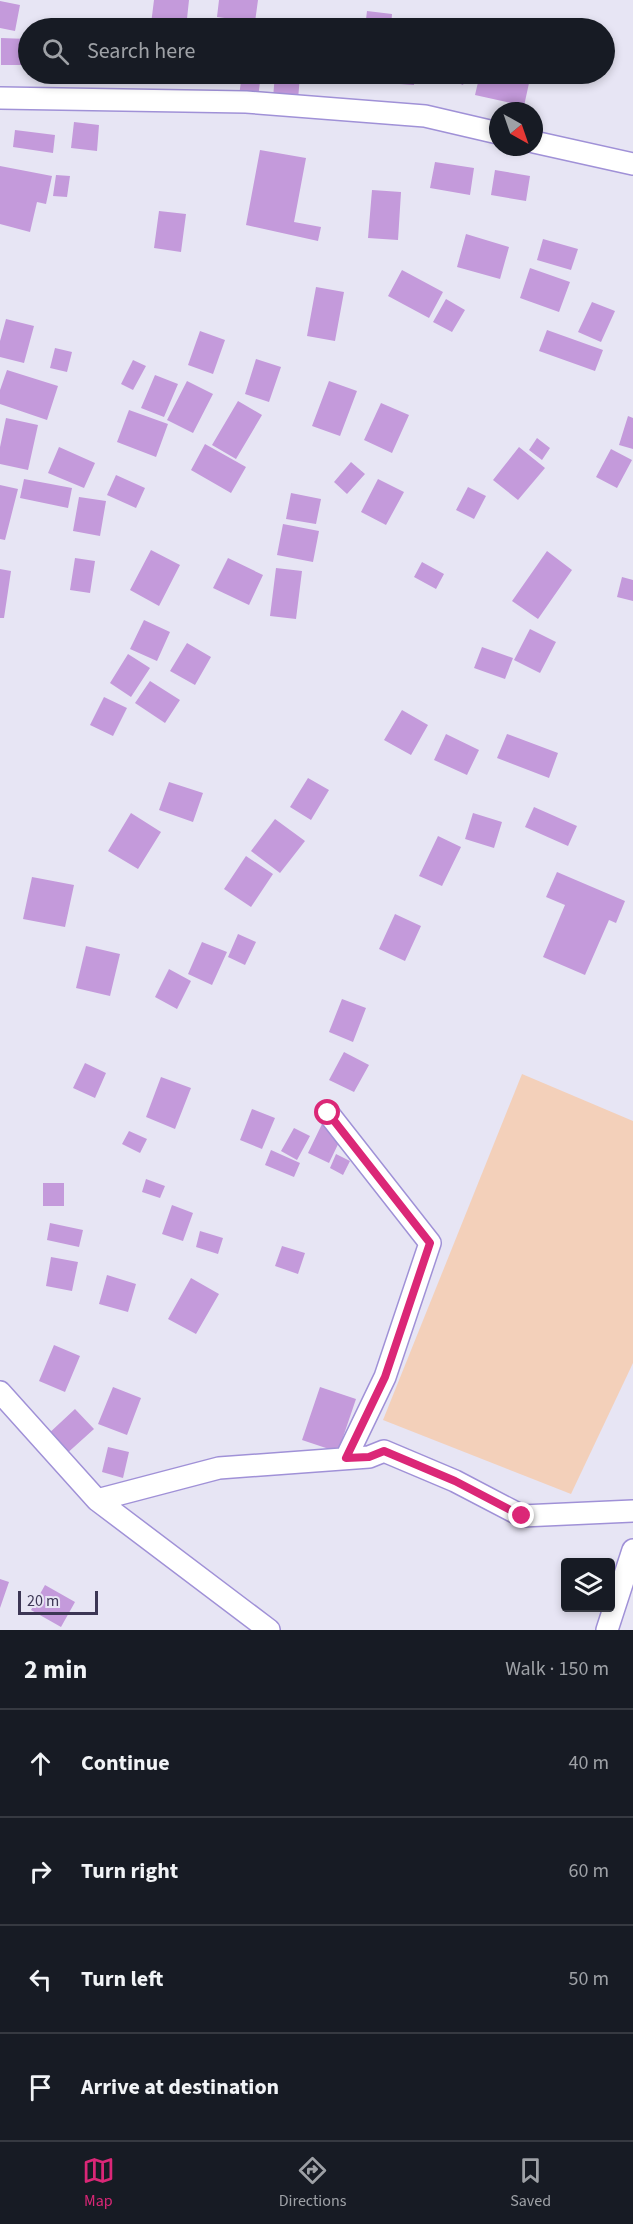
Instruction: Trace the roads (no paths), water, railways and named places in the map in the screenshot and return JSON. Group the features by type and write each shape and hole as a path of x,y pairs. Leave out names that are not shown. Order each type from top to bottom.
{"street":[{"path":"0,98 246,102 426,116 489,131"},
{"path":"543,144 633,164"},
{"path":"328,1113 430,1243 385,1377 346,1458"},
{"path":"0,1392 97,1500 269,1630"},
{"path":"97,1500 219,1468 369,1457 384,1451 455,1481 522,1516 633,1511"},
{"path":"607,1630 633,1550"}]}
